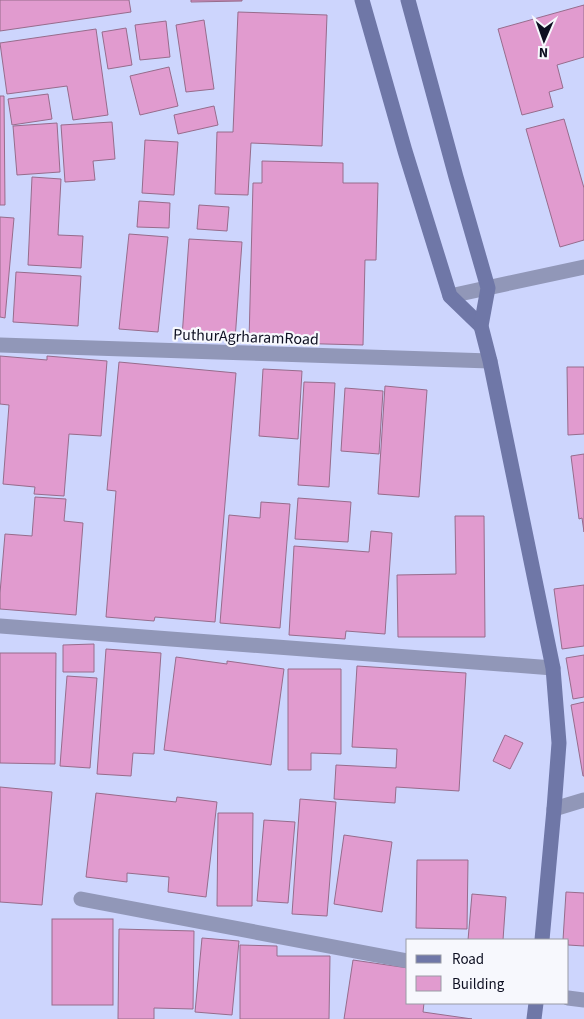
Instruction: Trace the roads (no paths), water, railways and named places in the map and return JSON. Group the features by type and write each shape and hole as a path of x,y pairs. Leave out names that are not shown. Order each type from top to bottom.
{"main road":[{"path":"362,0 405,152 450,296 481,326"},
{"path":"408,0 488,288 481,326 490,361 553,668 558,743 542,939"},
{"path":"534,1019 536,1004"}],"street":[{"path":"450,296 584,267"},
{"name":"PuthurAgrharamRoad","path":"0,345 490,361"},
{"path":"0,626 553,668"},
{"path":"554,809 584,800"},
{"path":"80,898 406,961"},
{"path":"569,998 584,1000"}]}
